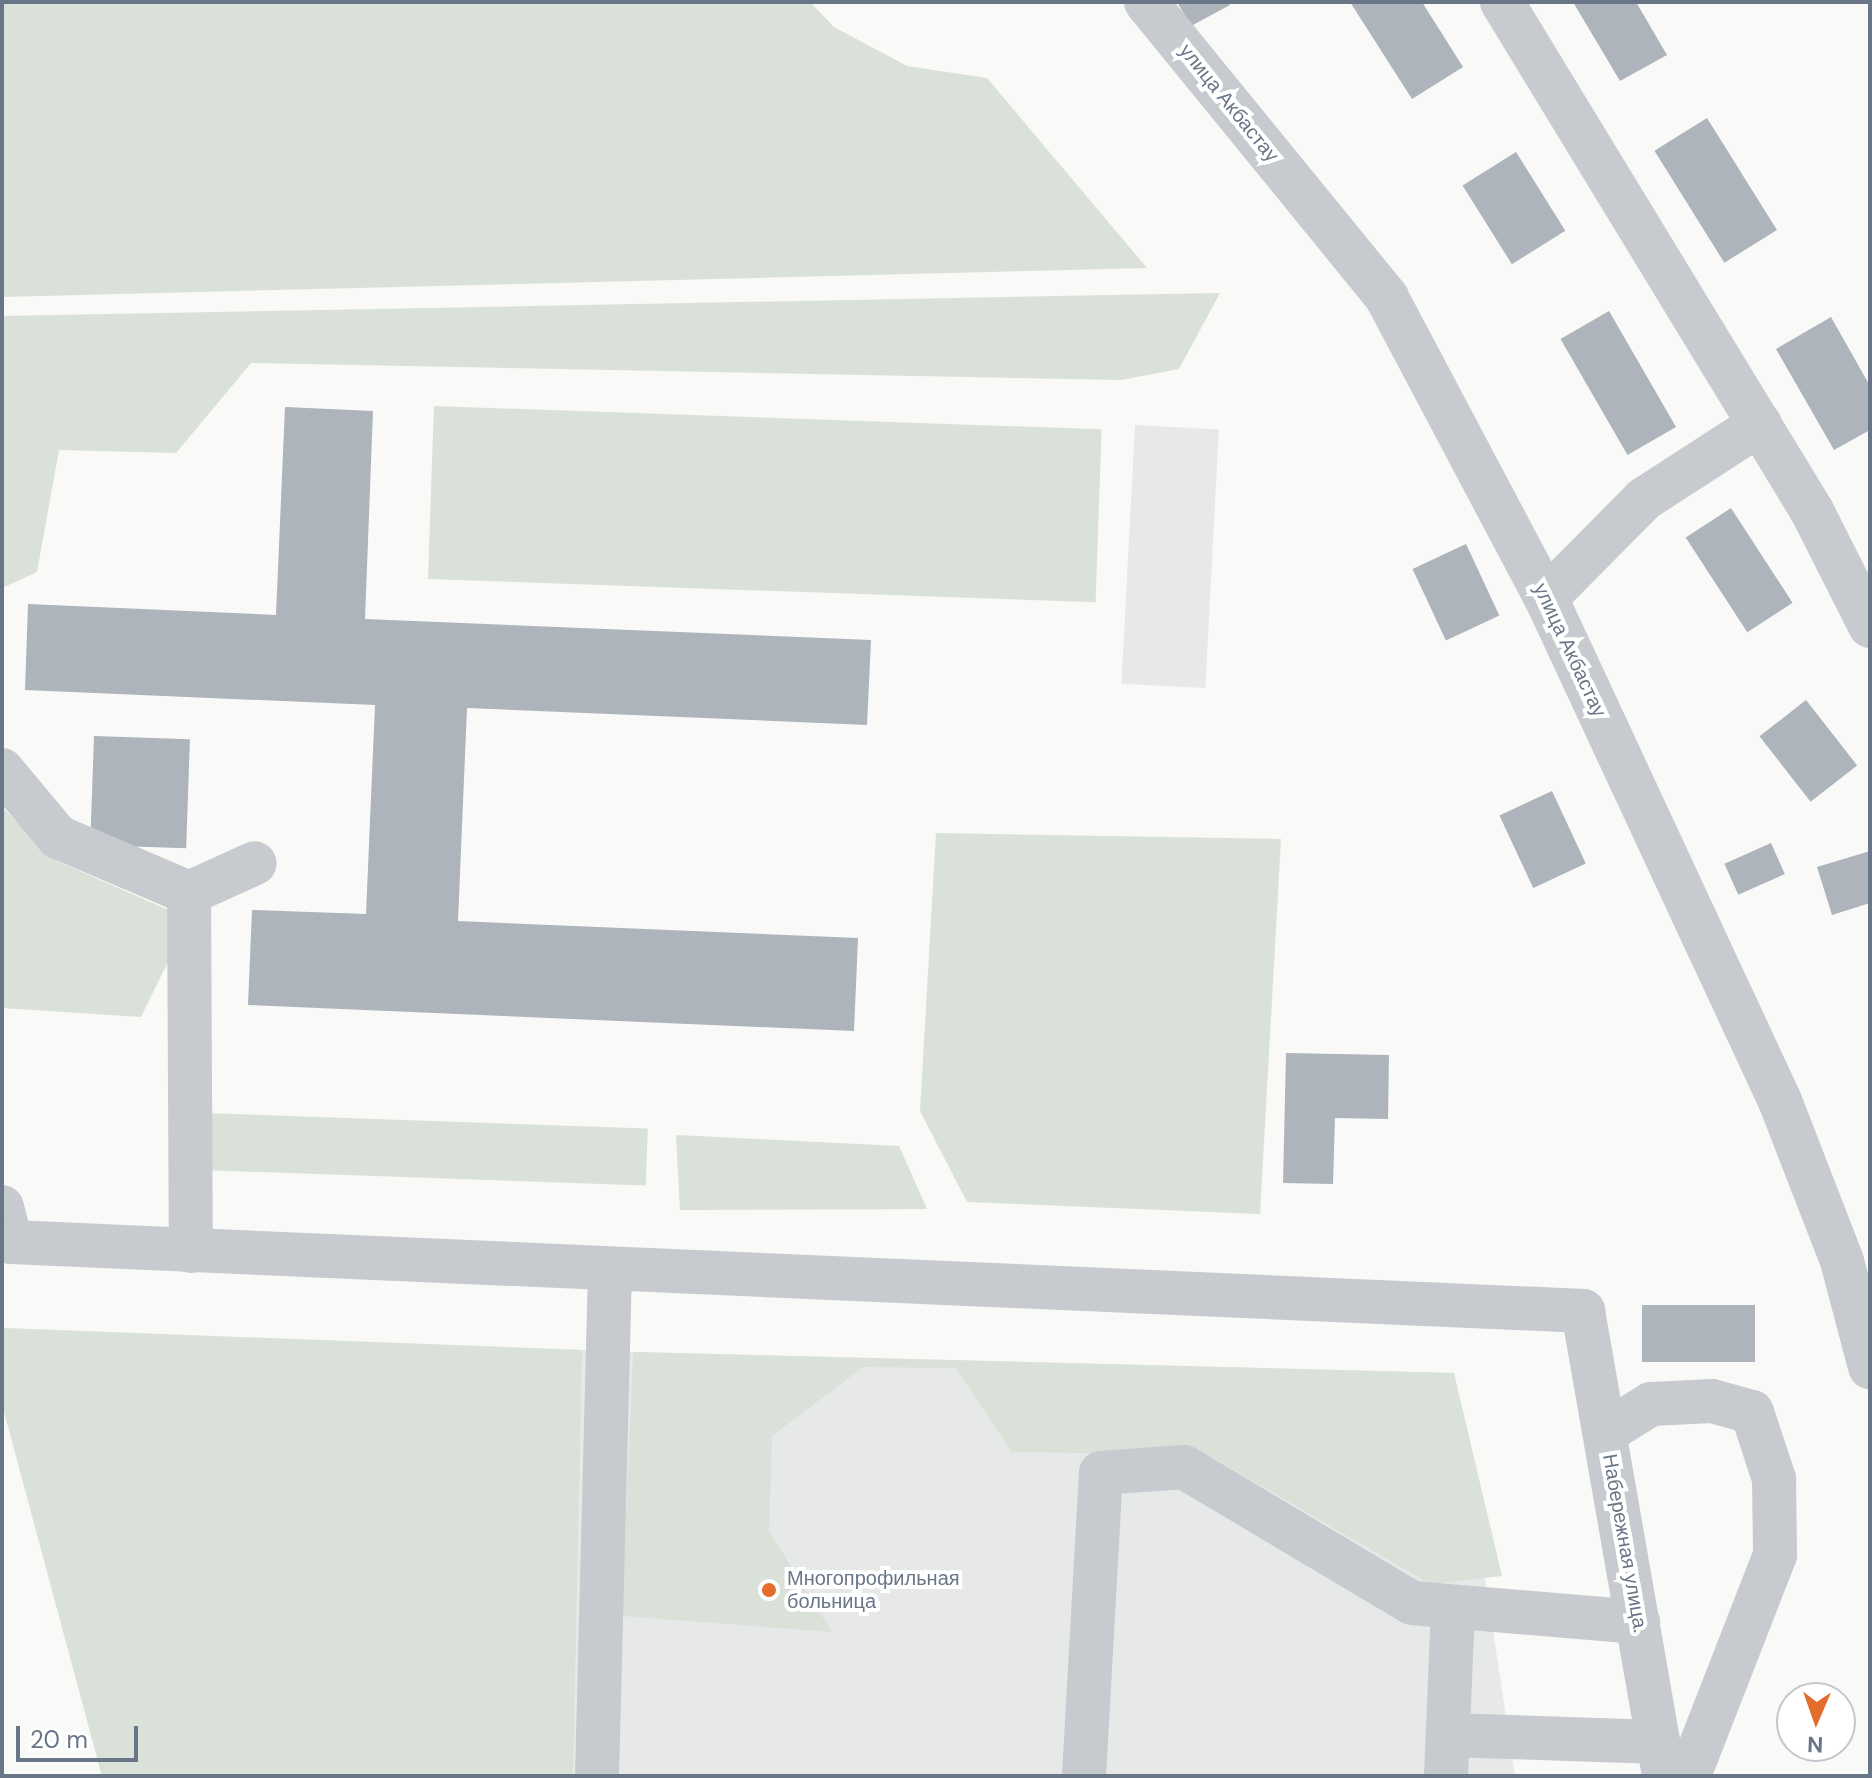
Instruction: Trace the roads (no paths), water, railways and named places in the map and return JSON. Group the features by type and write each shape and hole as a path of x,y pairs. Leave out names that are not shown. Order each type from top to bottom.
{"street":[{"name":"улица Акбастау","path":"1146,2 1387,298 1546,598 1856,1257 1870,1367"},
{"path":"1502,2 1812,511 1870,626"},
{"path":"1546,598 1644,499 1760,424"},
{"path":"2,770 58,837 189,893 255,863"},
{"path":"189,893 191,1251"},
{"path":"2,1207 11,1242 610,1269 597,1776"},
{"name":"Набережная улица.","path":"610,1269 1583,1311 1661,1759"},
{"path":"1606,1432 1651,1404 1712,1401 1752,1412 1774,1479 1775,1555 1689,1776"},
{"path":"1084,1776 1101,1473 1184,1467 1412,1603 1638,1622"},
{"path":"1453,1607 1447,1755 1661,1759"}],"place":[{"name":"Многопрофильная больница","path":"769,1590"}]}
